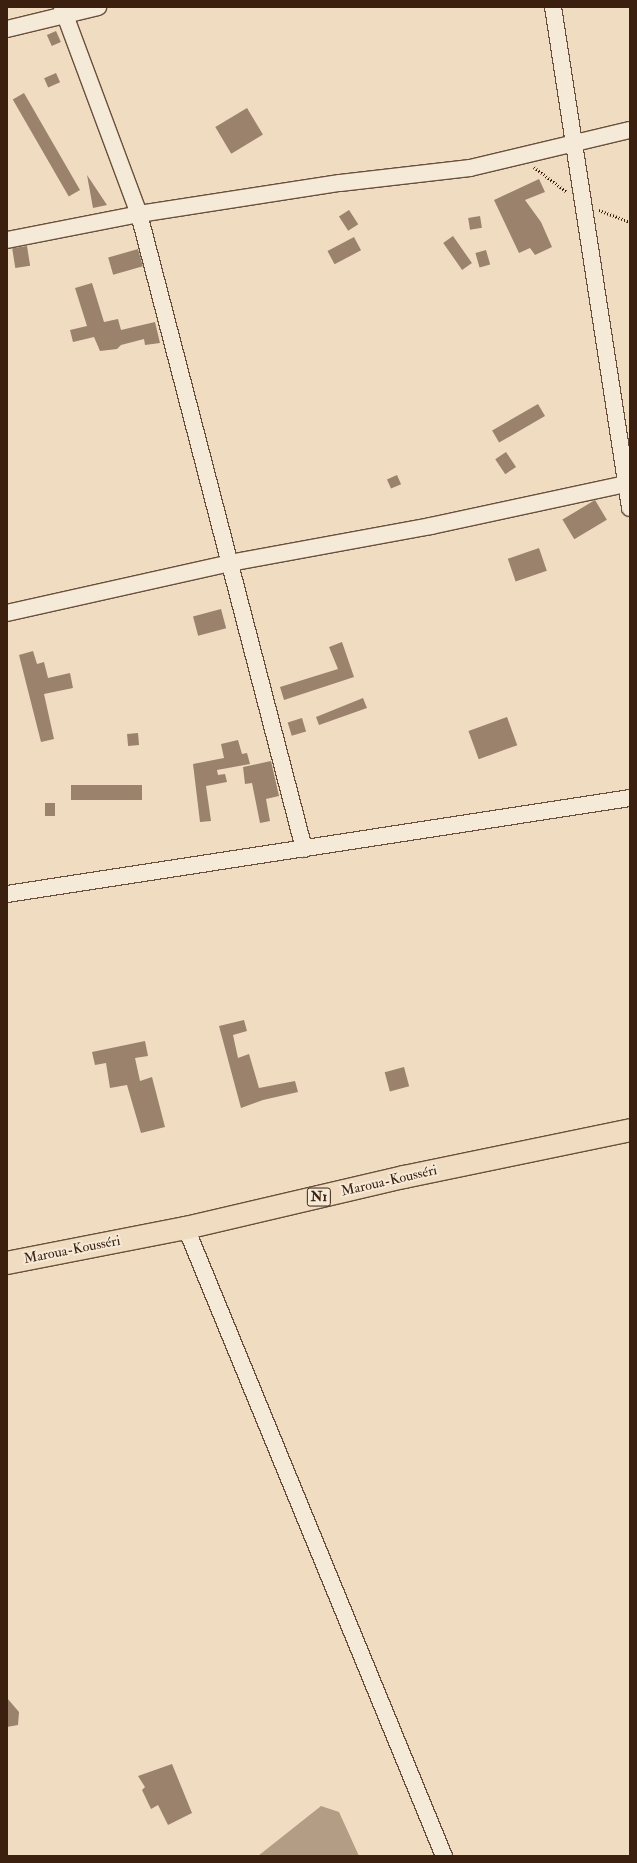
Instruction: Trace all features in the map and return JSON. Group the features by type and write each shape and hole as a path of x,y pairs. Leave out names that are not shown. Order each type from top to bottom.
{"highway":[{"name":"Maroua-Kousséri","path":"7,1263 186,1228 404,1177 630,1130"}],"street":[{"path":"7,29 64,11 98,7"},
{"path":"554,7 628,483 630,508"},
{"path":"64,11 139,214 304,849"},
{"path":"7,240 139,214 340,183 470,168 630,130"},
{"path":"7,613 230,563 431,526 628,483"},
{"path":"7,894 630,798"},
{"path":"186,1228 444,1856"}],"shaded area":[{"path":"321,1806 339,1812 359,1856 258,1856"}],"building":[{"path":"56,31 61,42 52,46 47,35"},
{"path":"56,73 60,82 48,87 44,78"},
{"path":"24,93 80,190 69,196 13,100"},
{"path":"247,108 263,135 231,154 215,127"},
{"path":"87,175 107,205 93,208"},
{"path":"539,179 545,192 525,200 541,222 552,247 535,255 530,248 519,253 494,200"},
{"path":"349,210 358,224 348,231 339,217"},
{"path":"480,216 482,228 470,230 468,218"},
{"path":"453,236 472,263 462,270 443,243"},
{"path":"354,237 361,250 335,264 328,251"},
{"path":"27,246 30,266 15,268 12,248"},
{"path":"138,249 143,266 113,275 108,258"},
{"path":"486,250 490,264 480,267 475,253"},
{"path":"92,283 104,322 118,319 121,330 155,322 160,343 145,345 144,339 121,345 117,349 100,351 94,337 73,342 70,330 87,326 75,288"},
{"path":"538,404 545,416 499,443 492,430"},
{"path":"506,452 516,467 505,474 495,459"},
{"path":"397,475 401,484 391,489 387,479"},
{"path":"595,500 607,520 574,539 562,520"},
{"path":"539,548 547,571 516,581 508,559"},
{"path":"221,609 226,628 198,636 193,617"},
{"path":"342,642 354,677 284,700 280,687 338,669 329,647"},
{"path":"33,651 37,664 44,662 48,678 70,673 73,688 44,694 54,739 41,742 19,655"},
{"path":"363,698 367,708 319,725 316,717"},
{"path":"507,717 517,745 479,759 468,731"},
{"path":"302,718 306,731 292,736 288,722"},
{"path":"138,733 139,745 128,746 127,734"},
{"path":"238,740 242,754 247,753 250,764 217,770 218,775 225,774 227,782 206,786 211,821 200,822 193,764 224,758 221,744"},
{"path":"271,761 279,796 266,799 270,821 260,823 252,783 245,784 243,767"},
{"path":"71,785 142,785 142,800 71,800"},
{"path":"45,803 55,803 55,816 45,816"},
{"path":"244,1020 247,1031 233,1035 238,1058 249,1054 259,1088 295,1081 298,1092 263,1100 241,1108 219,1026"},
{"path":"145,1041 148,1056 135,1058 140,1081 152,1077 165,1127 141,1133 127,1085 110,1088 106,1063 95,1065 92,1052"},
{"path":"404,1067 409,1086 390,1091 385,1072"},
{"path":"7,1698 19,1712 18,1725 7,1727"},
{"path":"172,1764 192,1813 168,1825 158,1805 151,1809 142,1790 145,1787 138,1776"}]}
